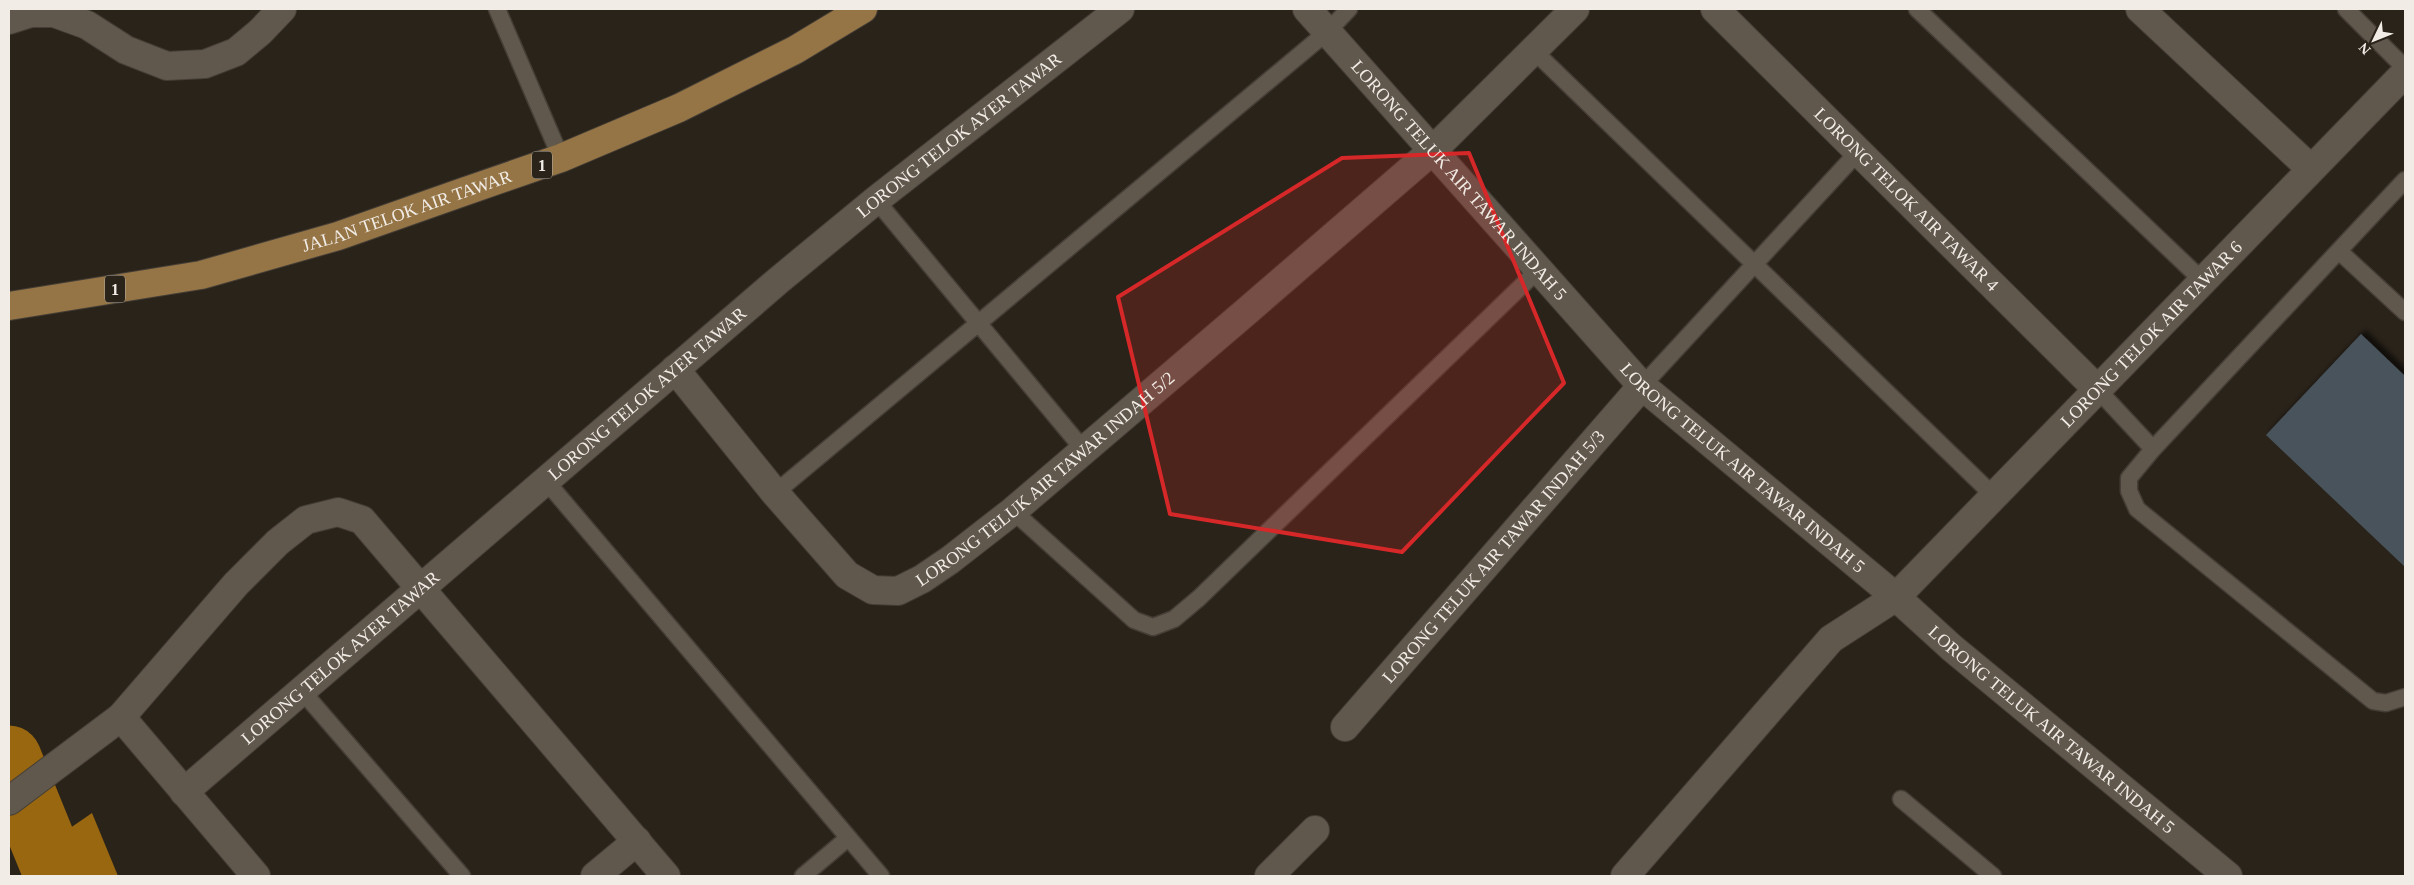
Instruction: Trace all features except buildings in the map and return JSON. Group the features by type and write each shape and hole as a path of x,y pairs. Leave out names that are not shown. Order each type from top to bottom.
{"main road":[{"name":"JALAN TELOK AIR TAWAR","path":"19,305 201,275 338,236 561,158 688,104 795,50 863,9"}],"street":[{"path":"9,20 31,13 54,13 87,25 126,50 167,66 205,64 236,52 260,32 282,9"},
{"name":"LORONG TELOK AYER TAWAR","path":"184,792 675,369 876,200 1120,9"},
{"name":"LORONG TELUK AIR TAWAR INDAH 5","path":"1307,9 1642,386 1896,597 1952,648 2228,876"},
{"name":"LORONG TELUK AIR TAWAR INDAH 5/2","path":"675,369 774,493 847,575 873,590 898,591 922,579 1013,511 1432,151 1575,9"},
{"name":"LORONG TELOK AIR TAWAR 4","path":"1715,9 2098,390"},
{"path":"2140,9 2311,170"},
{"name":"LORONG TELOK AIR TAWAR 6","path":"1625,876 1831,639 1896,597 2405,73"},
{"name":"LORONG TELUK AIR TAWAR INDAH 5/3","path":"1345,727 1642,386"},
{"path":"9,801 112,723 236,584 278,542 306,520 338,512 362,520 666,876"},
{"path":"112,723 184,792 256,876"},
{"path":"1269,876 1315,830"},
{"path":"595,876 637,841"}],"lane":[{"path":"497,9 561,158"},
{"path":"774,493 1327,32 1349,9"},
{"path":"1918,9 2203,281"},
{"path":"2346,9 2405,68"},
{"path":"1533,50 1994,496"},
{"path":"1642,386 1858,152"},
{"path":"2402,190 2340,252 2153,449 2129,478 2129,492 2137,509 2373,701 2386,703 2405,696"},
{"path":"876,200 1084,449"},
{"path":"2340,252 2405,312"},
{"path":"1013,511 1134,620 1153,627 1174,619 1200,598 1538,270"},
{"path":"2098,390 2153,449"},
{"path":"546,481 881,876"},
{"path":"302,691 462,876"},
{"path":"1901,799 1993,876"},
{"path":"803,876 848,838"}],"highlighted area":[{"path":"1469,153 1564,383 1402,552 1170,514 1118,297 1342,158"}],"shaded area":[{"path":"92,813 118,876 36,876 28,857"}],"waterway":[{"path":"9,758 57,876"}]}
